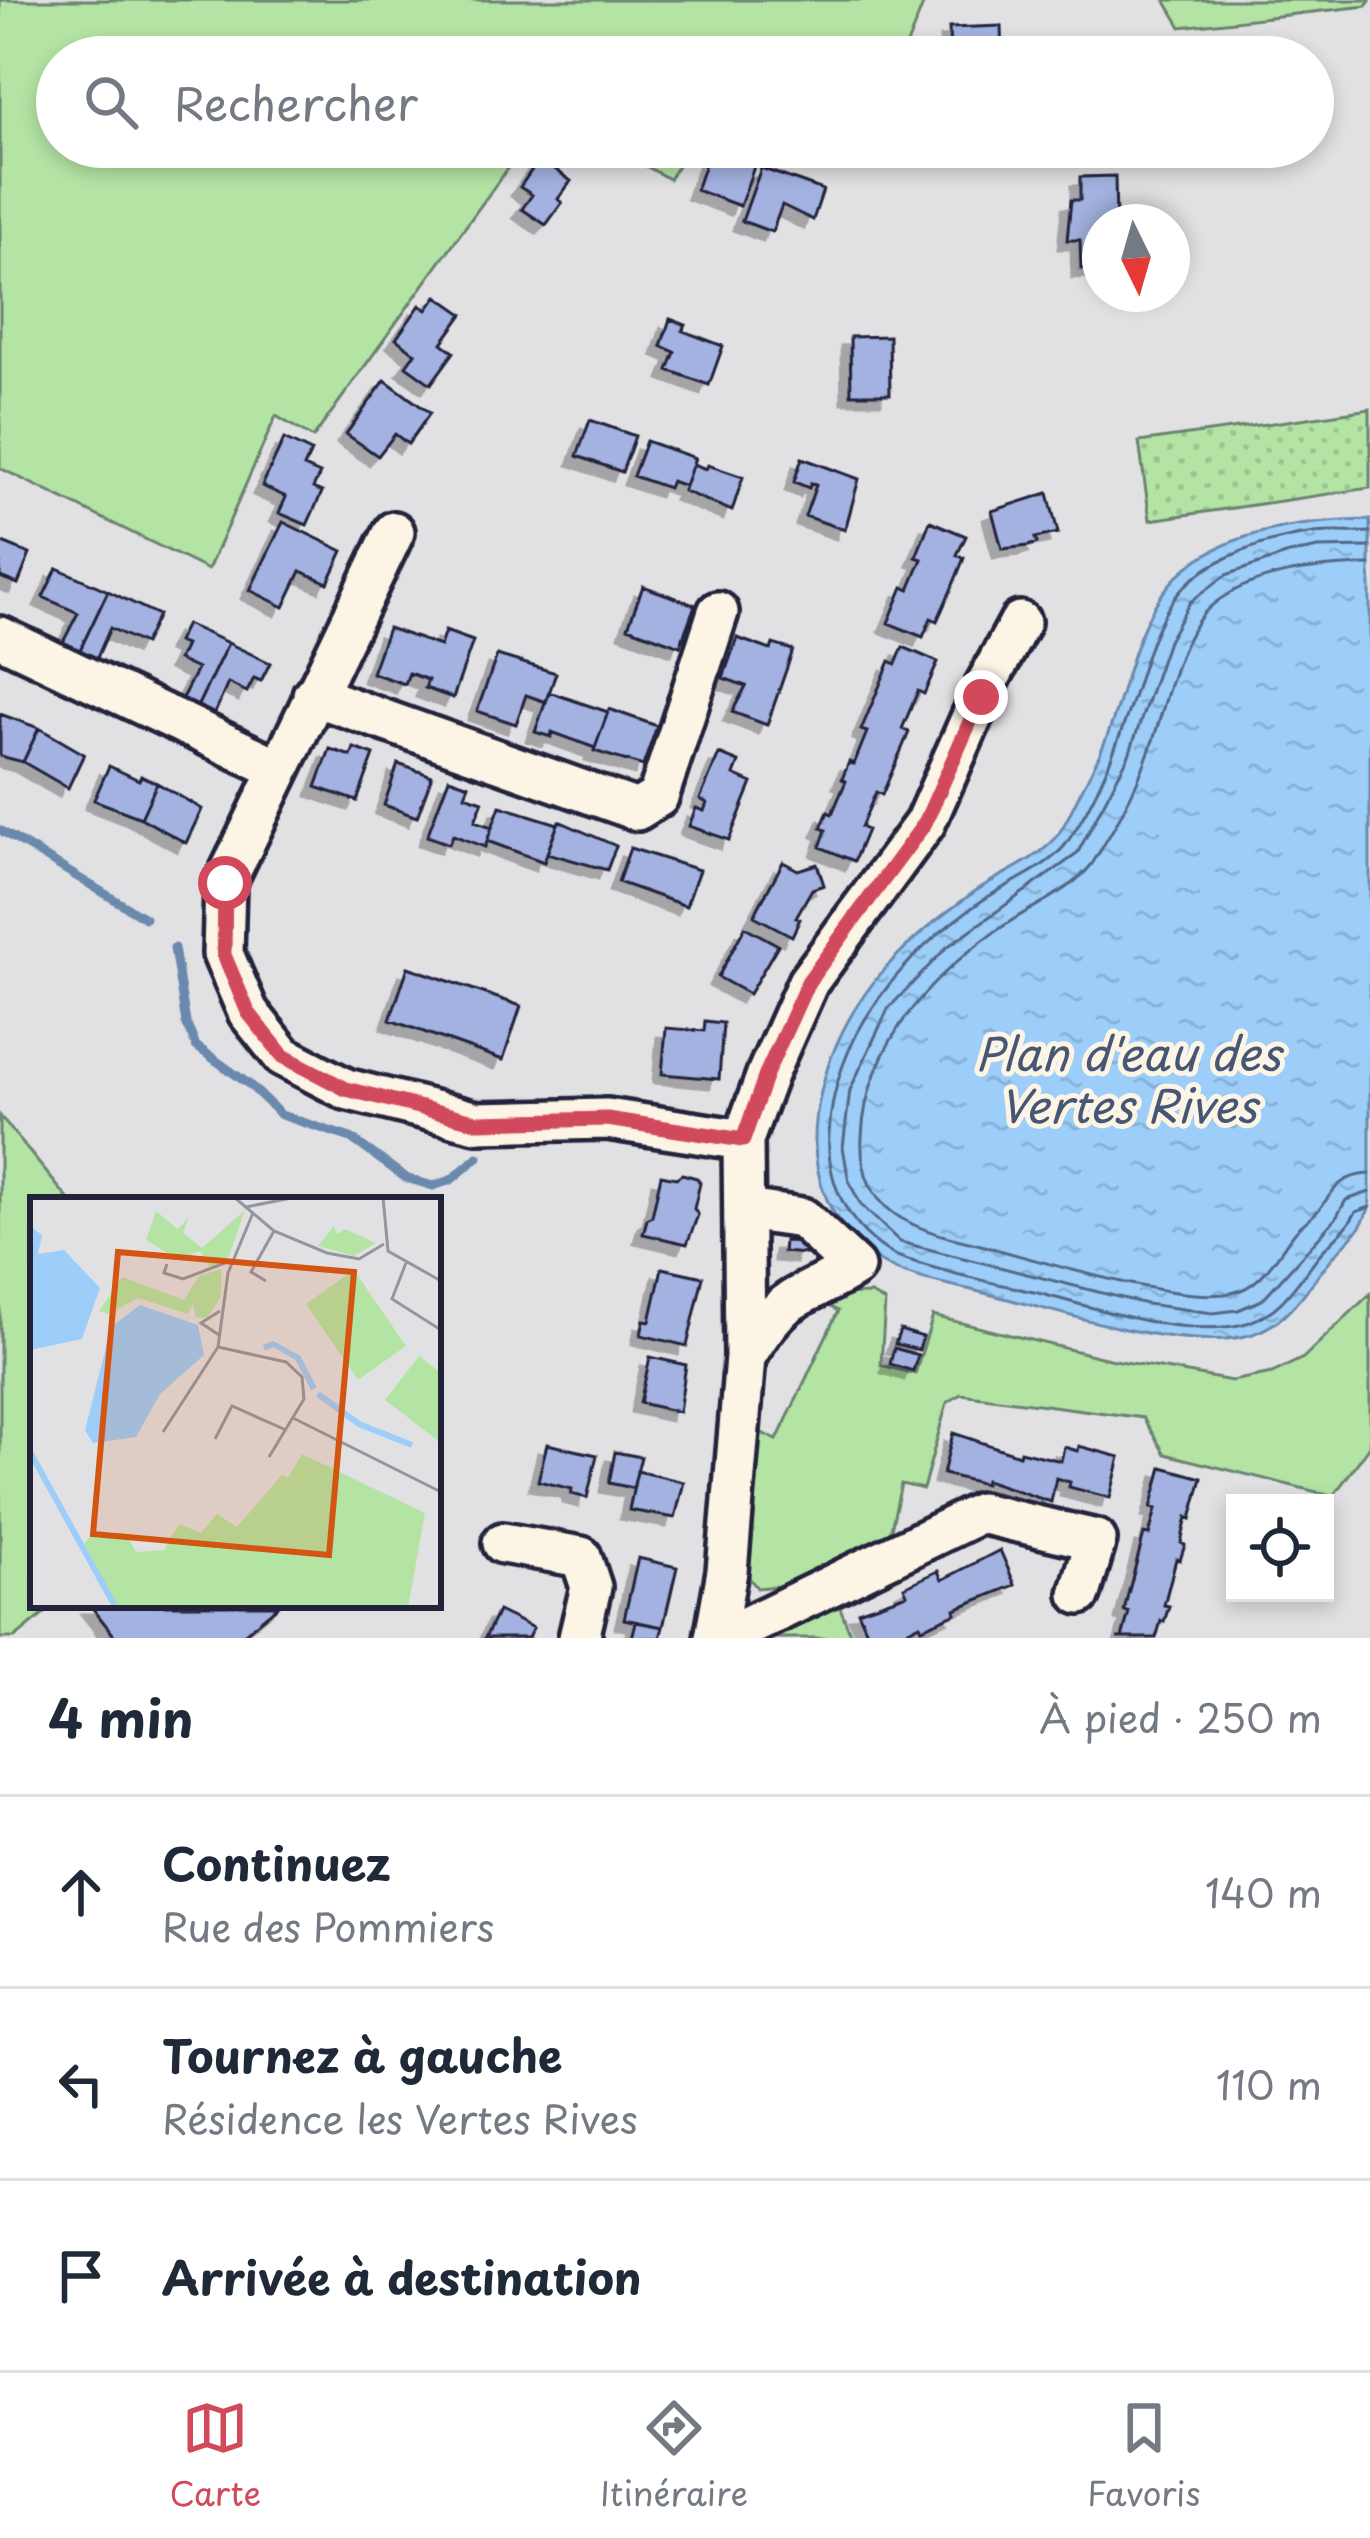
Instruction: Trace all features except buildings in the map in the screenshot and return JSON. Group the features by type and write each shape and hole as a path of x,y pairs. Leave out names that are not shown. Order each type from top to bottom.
{"street":[{"path":"394,532 225,883 224,955 248,1012 283,1056 346,1089 478,1122 607,1119 743,1140"},
{"path":"313,695 637,810 658,797 718,612"},
{"path":"719,1638 745,1358 743,1140 767,1072 808,982 925,823 987,683 1020,622"},
{"path":"0,637 279,769"},
{"path":"745,1210 802,1218 854,1267 780,1310 745,1358"},
{"path":"719,1638 980,1513 1096,1540 1080,1594"},
{"path":"503,1543 581,1557 591,1588 579,1638"}],"green space":[{"path":"0,0 925,0 910,36 36,36 36,168 508,168 313,438 276,416 208,570 0,468"},
{"path":"1165,0 1370,1 1366,6 1181,27"},
{"path":"649,168 676,168 669,179"},
{"path":"1370,409 1370,488 1150,520 1139,442"},
{"path":"0,1116 67,1197 30,1197 30,1608 51,1608 15,1638 0,1638"},
{"path":"871,1294 885,1302 881,1365 915,1374 933,1316 1109,1359 1232,1381 1272,1373 1303,1358 1370,1294 1370,1446 1334,1495 1325,1494 1165,1454 1143,1418 961,1394 947,1403 923,1489 901,1484 889,1538 778,1586 757,1588 746,1574 751,1428 777,1440 838,1311 824,1304 837,1295"},
{"path":"834,1592 852,1638 750,1638"}],"water":[{"name":"Plan d'eau des Vertes Rives","path":"1370,520 1370,1206 1361,1225 1281,1318 1256,1333 1214,1340 1117,1327 926,1279 878,1260 849,1235 828,1203 815,1142 829,1063 865,994 927,928 980,888 1035,856 1057,836 1104,744 1146,621 1188,566 1262,532"}],"waterway":[{"path":"0,830 145,918"},
{"path":"174,948 186,1023 196,1046 250,1085 281,1115 351,1138 406,1178 433,1186 451,1180 478,1157"}],"route":[{"path":"225,883 224,955 248,1012 283,1056 346,1089 478,1122 607,1119 743,1140 767,1072 808,982 925,823 981,697"}]}
